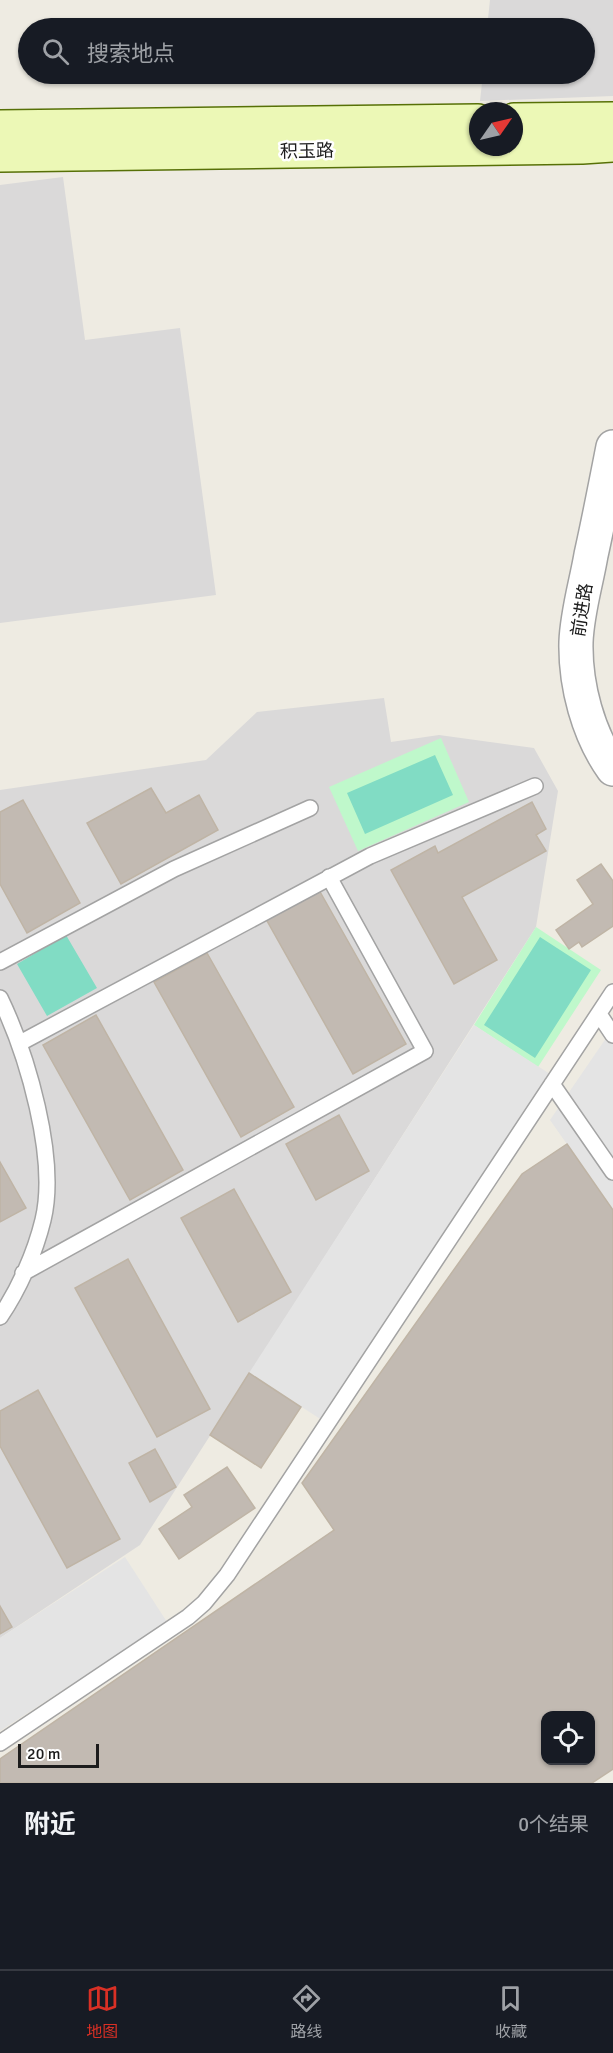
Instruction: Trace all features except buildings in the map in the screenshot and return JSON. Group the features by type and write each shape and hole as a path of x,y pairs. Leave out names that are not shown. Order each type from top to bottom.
{"main road":[{"path":"523,120 613,119"},
{"name":"积玉路","path":"0,127 469,121"},
{"name":"积玉路","path":"0,154 613,145"}],"street":[{"name":"前进路","path":"613,447 576,642 584,702 598,742 613,769"}],"lane":[{"path":"20,1043 370,856 535,786"},
{"path":"0,962 174,869 310,808"},
{"path":"23,1273 425,1051 329,877"},
{"path":"0,1743 160,1636 204,1603 226,1575 613,992"},
{"path":"0,998 20,1043 39,1118 46,1182 43,1220 23,1273 0,1317"},
{"path":"599,1014 613,1035"},
{"path":"552,1084 613,1172"}],"shaded area":[{"path":"490,0 613,0 613,96 480,101 482,84 595,84 595,18 488,18"},
{"path":"63,177 85,340 180,328 216,595 0,623 0,185"},
{"path":"384,698 391,742 439,735 534,748 558,791 536,927 140,1545 0,1638 0,790 206,760 257,712"},
{"path":"474,1025 550,1074 325,1422 249,1373"},
{"path":"613,1028 613,1210 550,1120"},
{"path":"125,1557 167,1622 0,1731 0,1638"}],"green space":[{"path":"441,738 469,802 358,851 329,787"},
{"path":"435,755 453,795 365,834 347,793"},
{"path":"536,927 601,970 538,1067 474,1025"},
{"path":"66,935 97,988 47,1016 17,964"},
{"path":"540,937 591,970 535,1058 484,1025"}]}
